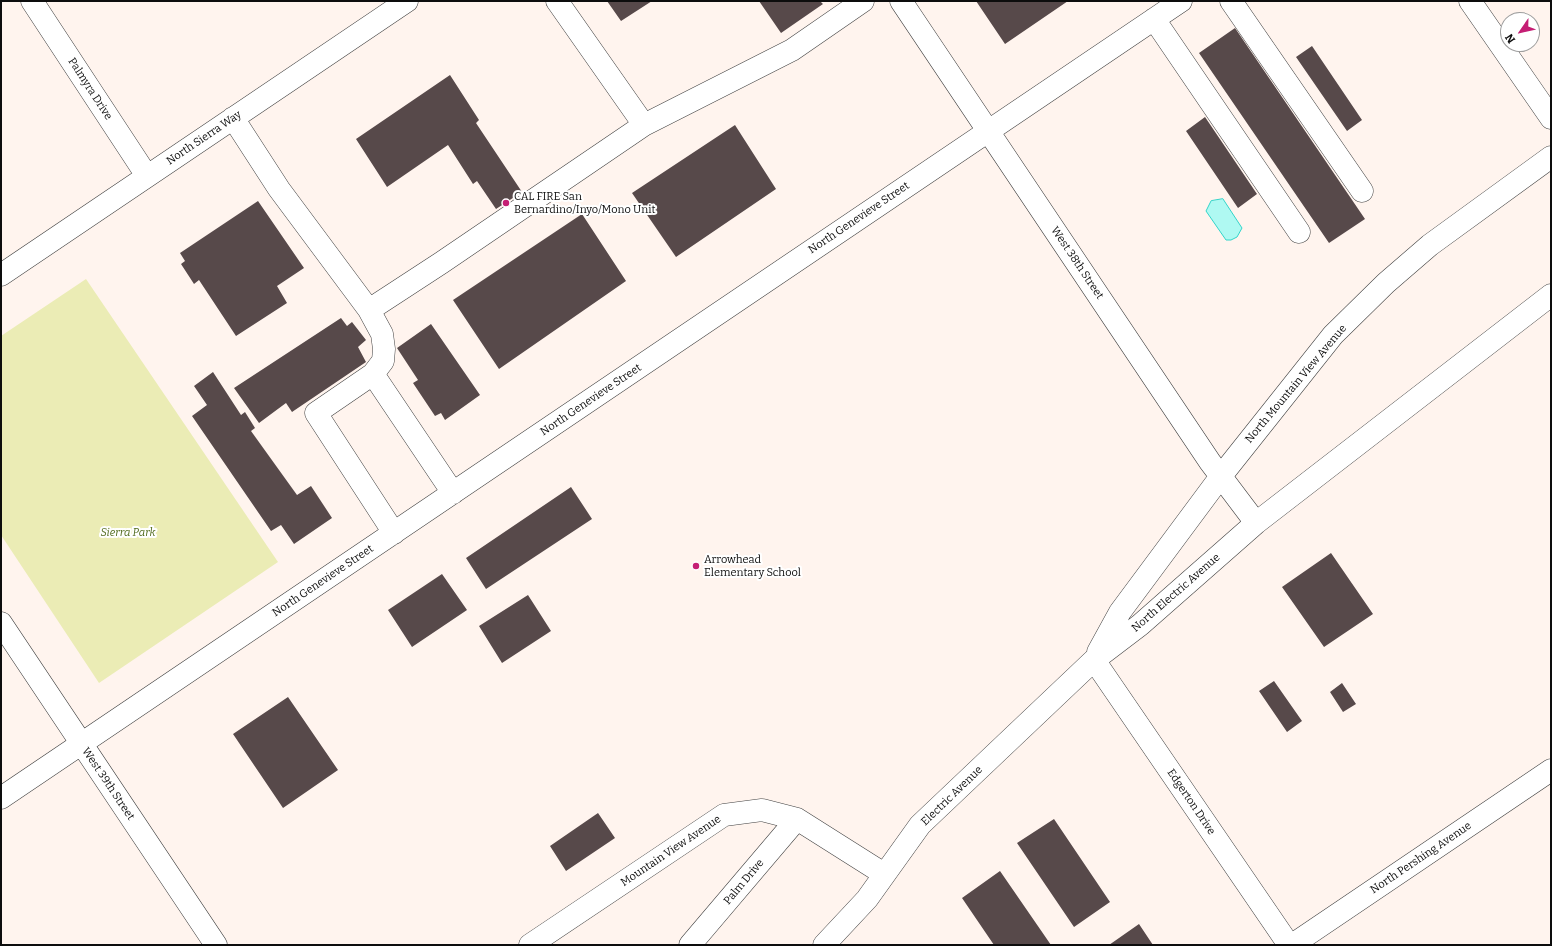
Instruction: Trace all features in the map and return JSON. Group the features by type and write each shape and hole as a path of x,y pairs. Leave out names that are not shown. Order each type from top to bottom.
{"street":[{"name":"Palmyra Drive","path":"32,1 147,176"},
{"name":"North Sierra Way","path":"1,275 406,1"},
{"path":"557,1 644,124"},
{"path":"369,310 448,259 644,124 792,50 863,1"},
{"name":"West 38th Street","path":"901,1 1221,476 1256,523"},
{"name":"North Genevieve Street","path":"1,798 1181,1"},
{"path":"1231,1 1362,191"},
{"path":"1470,1 1551,118"},
{"path":"1154,19 1300,232"},
{"path":"233,118 279,189 369,310 382,334 384,349 383,361 373,374 316,413 394,533"},
{"name":"North Mountain View Avenue","path":"1094,660 1120,612 1221,476 1334,335 1381,289 1430,245 1551,157"},
{"path":"1256,523 1551,295"},
{"path":"373,374 453,493"},
{"name":"North Electric Avenue","path":"1094,660 1140,625 1256,523"},
{"name":"West 39th Street","path":"1,623 216,945"},
{"name":"Electric Avenue","path":"824,945 867,899 920,826 1094,660"},
{"name":"Edgerton Drive","path":"1094,660 1289,945"},
{"name":"North Pershing Avenue","path":"1292,945 1551,770"},
{"name":"Mountain View Avenue","path":"530,945 724,815 762,810 797,819 884,874"},
{"name":"Palm Drive","path":"690,945 797,819"}],"green space":[{"name":"Sierra Park","path":"86,279 278,562 99,683 1,535 1,336"}],"water":[{"path":"1223,199 1242,228 1237,237 1231,240 1226,240 1206,211 1211,201"}],"building":[{"path":"607,1 652,1 621,21"},
{"path":"759,1 820,1 823,4 781,33"},
{"path":"976,1 1068,1 1005,44"},
{"path":"1235,28 1365,219 1329,243 1199,53"},
{"path":"1312,46 1362,120 1347,131 1296,57"},
{"path":"450,75 479,120 476,123 522,192 496,209 477,181 473,184 448,145 387,187 356,139"},
{"path":"1205,117 1257,194 1238,208 1186,131"},
{"path":"735,125 776,189 676,257 632,193"},
{"path":"258,201 304,268 277,286 287,303 236,336 199,280 194,284 181,264 185,261 180,253"},
{"path":"582,214 626,281 499,369 453,300"},
{"path":"341,318 347,326 352,322 366,340 358,347 366,362 292,412 286,403 259,423 234,388"},
{"path":"431,324 480,395 445,420 441,413 435,416 413,383 418,380 397,348"},
{"path":"213,372 241,415 245,412 255,428 251,431 297,495 311,486 332,518 294,544 281,525 271,531 192,416 207,405 194,386"},
{"path":"571,487 592,519 486,589 466,558"},
{"path":"1331,553 1373,614 1324,647 1282,587"},
{"path":"442,574 467,610 412,647 388,610"},
{"path":"528,595 551,631 502,663 479,626"},
{"path":"1274,681 1302,721 1287,732 1259,691"},
{"path":"1342,683 1356,704 1343,712 1330,692"},
{"path":"288,697 338,770 283,808 233,734"},
{"path":"598,813 615,838 566,871 550,846"},
{"path":"1054,819 1110,902 1074,927 1017,843"},
{"path":"1000,871 1051,945 994,945 962,898"},
{"path":"1139,924 1153,945 1109,945"}],"place":[{"name":"CAL FIRE San Bernardino/Inyo/Mono Unit","path":"506,203"},
{"name":"Arrowhead Elementary School","path":"696,566"}]}
